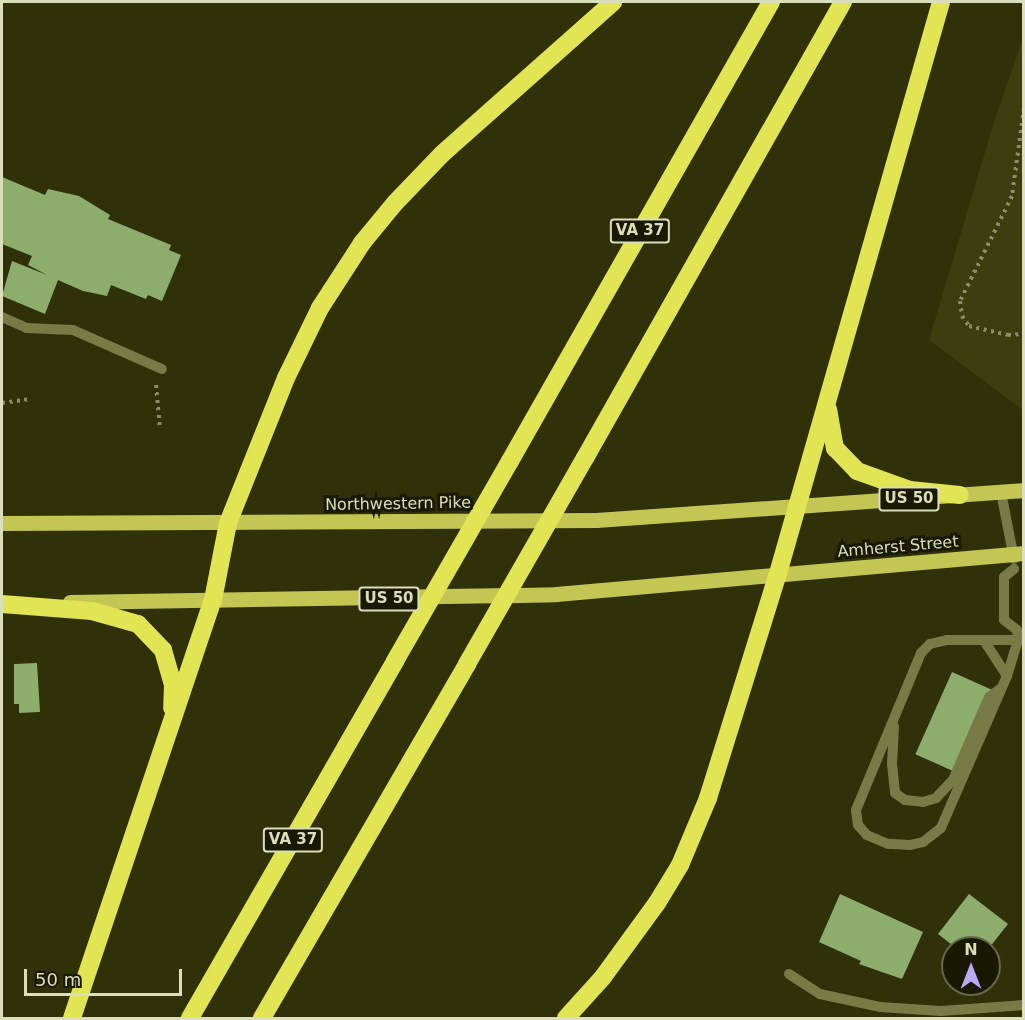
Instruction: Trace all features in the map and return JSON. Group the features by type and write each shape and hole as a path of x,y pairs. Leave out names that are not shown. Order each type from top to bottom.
{"highway":[{"path":"72,1018 168,741 213,600 228,523 304,338 362,243 442,154 613,2"},
{"name":"VA 37","path":"190,1018 771,2"},
{"path":"262,1018 585,458 843,2"},
{"path":"566,1018 629,943 680,865 730,736 941,2"},
{"path":"830,386 829,431 835,448 850,465 873,479 896,486 960,495"},
{"path":"2,604 111,615 138,624 153,636 164,650 173,685 168,741"}],"main road":[{"name":"US 50","path":"794,509 1023,490"},
{"name":"Northwestern Pike","path":"2,523 596,520 794,509"},
{"name":"Amherst Street","path":"777,578 1019,563"},
{"name":"US 50","path":"2,604 457,598 777,578"}],"lane":[{"path":"2,316 27,328 73,330 162,369"},
{"path":"1001,492 1019,563 1004,578 1004,620 1019,632"},
{"path":"1019,632 1007,676 940,828 922,842 910,845 888,844 867,835 858,825 856,810 921,653 930,644 947,640 985,642 1019,632"},
{"path":"985,642 1007,676"},
{"path":"894,717 892,764 896,793 905,800 922,802 945,792 989,697 1001,688"},
{"path":"789,974 820,994 880,1007 941,1011 1023,1005"}],"path":[{"path":"1023,108 1012,196 960,300 962,316 969,326 1008,335 1023,334"},
{"path":"156,385 160,429"},
{"path":"2,403 29,399"}],"shaded area":[{"path":"1023,38 1024,410 929,340 994,122"}],"building":[{"path":"2,177 45,195 48,189 79,196 110,215 108,219 171,245 169,250 181,255 162,301 148,295 146,299 111,285 107,296 83,291 58,280 45,314 2,296 12,261 47,275 28,265 32,256 2,244"},
{"path":"37,663 40,712 19,713 19,704 14,704 14,664"},
{"path":"952,672 991,689 955,772 915,754"},
{"path":"840,894 923,932 902,979 859,964 861,961 819,942"},
{"path":"969,894 1008,924 998,936 941,936 938,934"}]}
